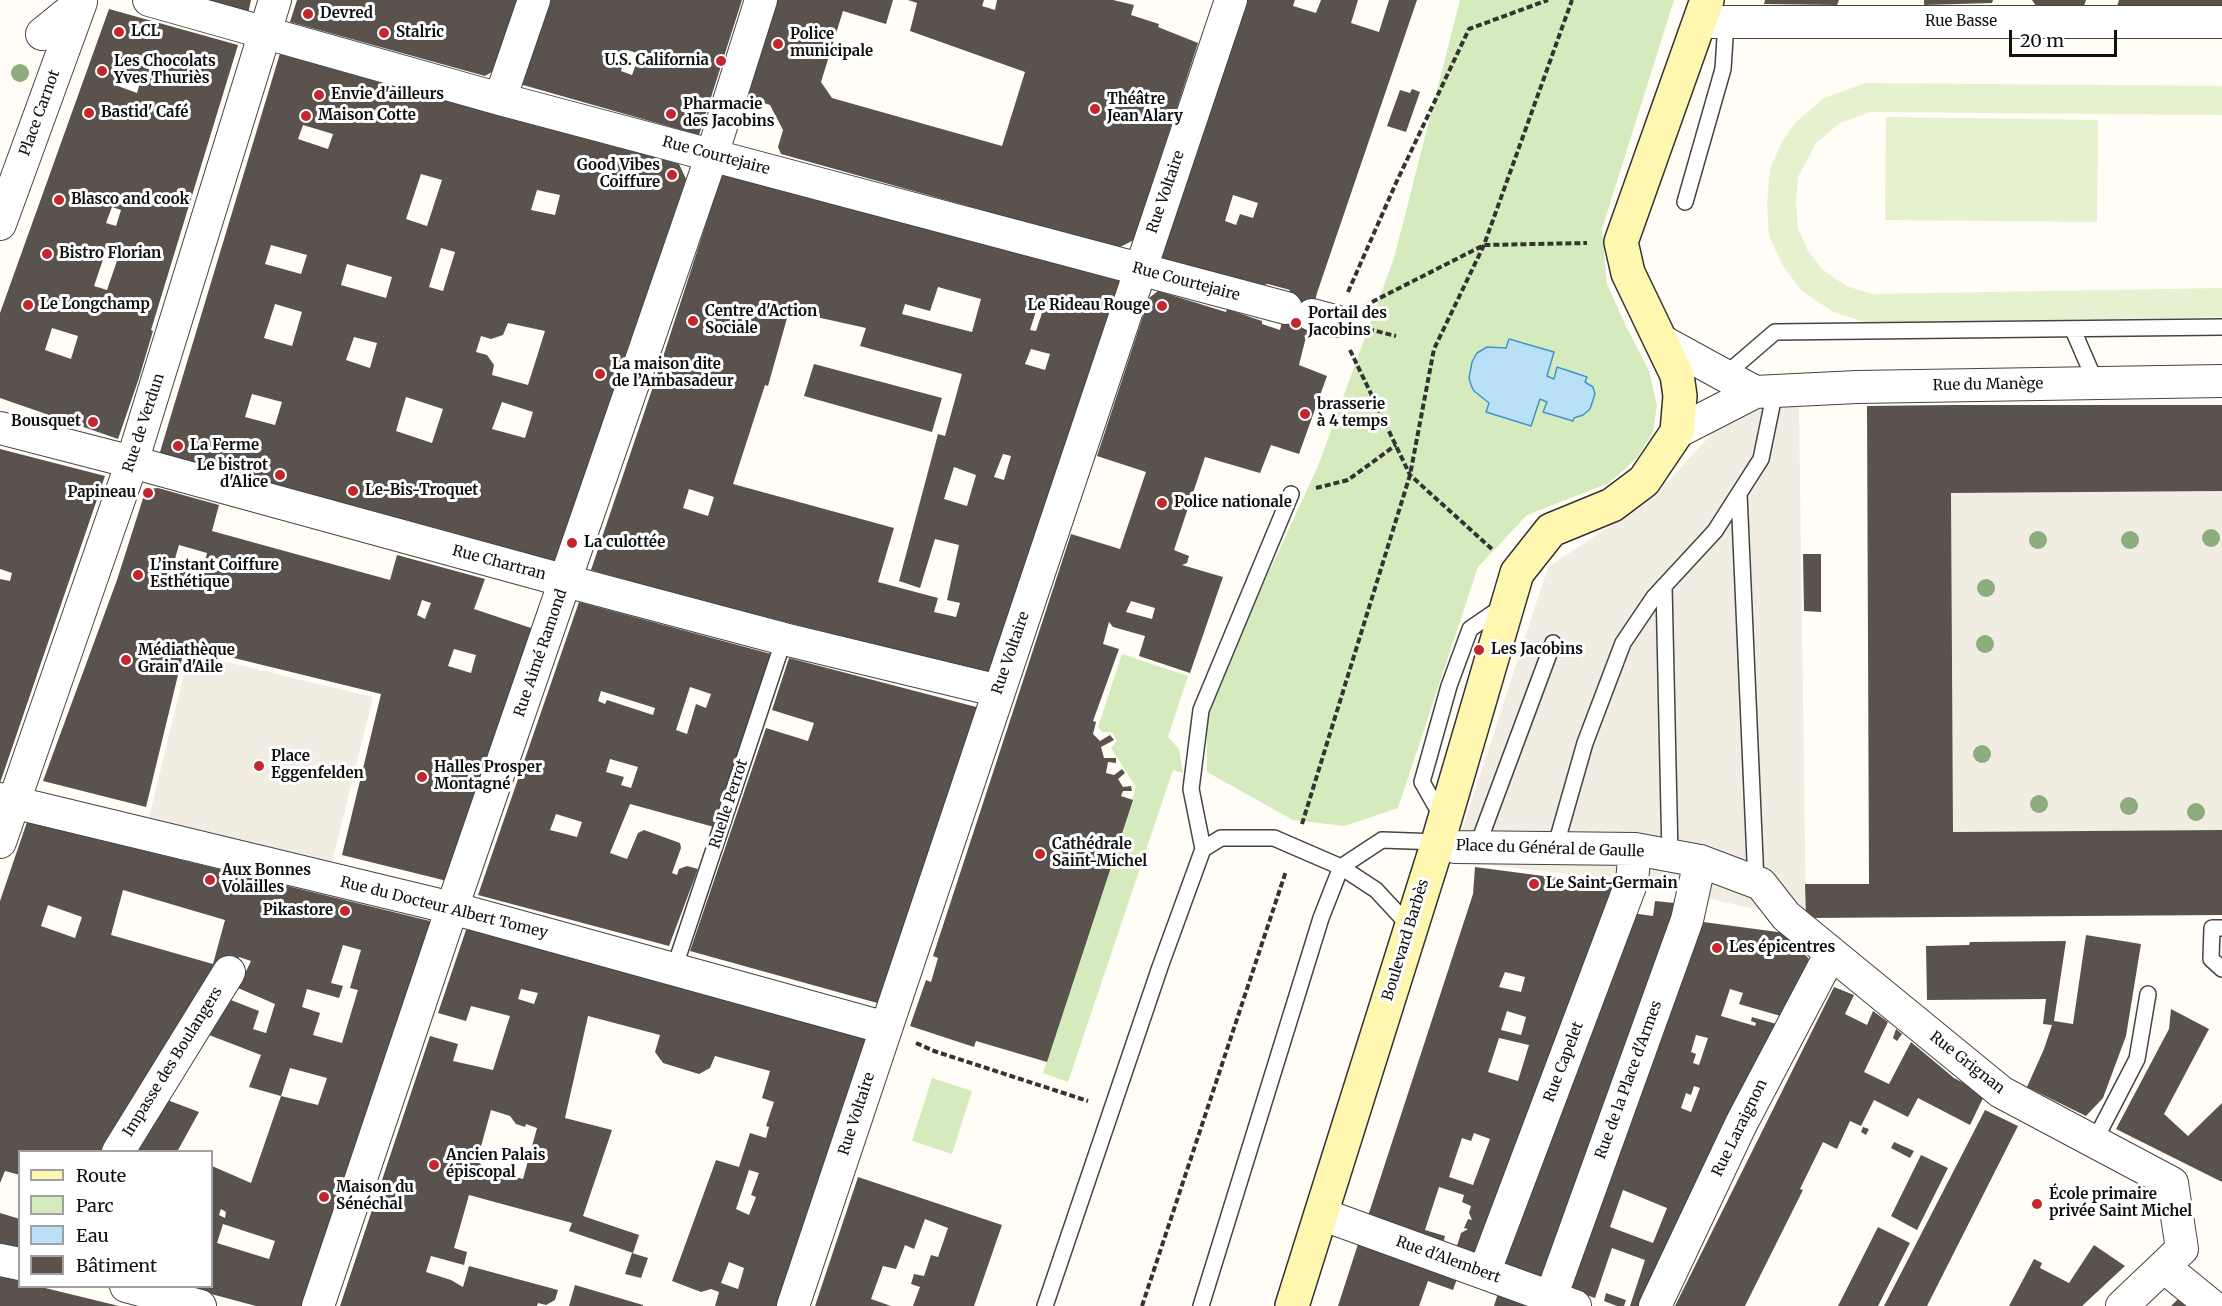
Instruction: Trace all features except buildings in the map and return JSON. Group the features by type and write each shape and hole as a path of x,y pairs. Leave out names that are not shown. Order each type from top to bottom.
{"main road":[{"path":"1513,588 1551,530 1612,505 1644,481 1677,432 1680,396 1677,375 1628,273 1621,242 1711,14"},
{"name":"Boulevard Barbès","path":"1292,1306 1441,831 1513,588"}],"street":[{"name":"Rue Courtejaire","path":"152,0 500,99 1311,314"},
{"name":"Rue de Verdun","path":"0,842 7,801 132,462 275,0"},
{"path":"500,99 534,0"},
{"name":"Rue Aimé Ramond","path":"318,1306 452,908 712,155 761,0"},
{"name":"Rue Voltaire","path":"793,1306 1231,0"},
{"name":"Place Carnot","path":"42,34 80,1"},
{"name":"Place Carnot","path":"0,224 80,1"},
{"name":"Rue Basse","path":"1711,14 2000,11 2222,22"},
{"path":"1660,340 1725,375 1765,392"},
{"name":"Rue du Manège","path":"1677,432 1765,392 1857,387 2222,381"},
{"name":"Rue Chartran","path":"0,428 784,639 999,691"},
{"name":"Rue du Docteur Albert Tomey","path":"7,801 452,908 886,1028"},
{"name":"Place du Général de Gaulle","path":"1441,831 1455,847 1635,849 1685,859 1761,884 1786,916"},
{"name":"Rue Capelet","path":"1484,1273 1632,881 1635,849"},
{"name":"Rue de la Place d'Armes","path":"1563,1302 1687,920 1685,859"},
{"name":"Rue Grignan","path":"1786,916 2001,1092 2172,1183 2173,1258"},
{"name":"Rue Laraignon","path":"1655,1306 1741,1124 1831,953"},
{"name":"Impasse des Boulangers","path":"119,1150 228,972"},
{"name":"Rue d'Alembert","path":"1321,1214 1563,1302"},
{"path":"2122,1306 2173,1258 2212,1306"},
{"path":"0,1260 18,1264"},
{"path":"130,1288 201,1306"}],"lane":[{"path":"1685,202 1723,69 1711,14"},
{"path":"1725,375 1775,332 2222,327"},
{"path":"2073,330 2096,383"},
{"path":"1555,848 1585,743 1623,644 1654,597 1715,531 1761,459 1765,392"},
{"path":"1045,1306 1203,849 1191,789 1201,710 1291,494"},
{"path":"1738,494 1756,883"},
{"path":"1664,586 1685,859"},
{"name":"Ruelle Perrot","path":"674,969 784,639"},
{"path":"1477,847 1553,643"},
{"path":"1201,1306 1322,918 1341,867 1383,840 1441,831"},
{"path":"1203,849 1221,838 1274,838 1341,867 1376,890 1402,918 1412,922"},
{"path":"2222,928 2212,928 2211,959 2222,969"},
{"path":"2095,1140 2137,1059 2148,994"}],"path":[{"path":"1311,314 1396,183 1469,29 1548,0"},
{"path":"1142,1306 1307,811 1410,475 1434,349 1484,245 1572,0"},
{"path":"1311,314 1484,245 1621,242"},
{"path":"1311,314 1396,445 1410,475 1513,588"},
{"path":"1291,494 1347,480 1396,445"},
{"path":"934,1052 1112,1109"}],"green space":[{"path":"1460,0 1674,0 1602,229 1607,284 1649,371 1657,405 1653,432 1637,458 1609,483 1527,515 1478,567 1398,808 1345,826 1293,820 1207,772 1207,706 1318,466 1394,258"},
{"path":"1865,83 2222,86 2222,115 1870,112 1840,123 1816,143 1798,177 1796,204 1798,228 1808,251 1822,269 1846,286 1872,294 2222,288 2222,317 1868,323 1833,312 1801,290 1783,266 1769,236 1767,204 1770,169 1782,142 1794,124 1824,98"},
{"path":"1886,117 2098,120 2097,222 1885,220"},
{"path":"1122,654 1188,676 1168,737 1179,749 1183,773 1173,770 1068,1082 1043,1073 1136,787 1111,748 1117,741 1112,732 1102,732 1098,727"},
{"path":"932,1078 972,1091 952,1154 912,1141"}],"shaded area":[{"path":"1745,397 1799,406 1806,918 1786,916 1632,881 1452,861 1548,567 1654,497"},
{"path":"2222,491 2222,830 1953,832 1951,493"},
{"name":"Place Eggenfelden","path":"189,653 373,697 328,879 145,834"}],"water":[{"path":"1509,339 1554,352 1547,376 1554,379 1557,367 1587,377 1585,382 1593,387 1595,394 1590,409 1574,418 1573,421 1543,412 1547,402 1540,399 1531,426 1486,412 1489,403 1474,391 1469,378 1472,362 1477,353 1487,347 1506,348"}],"place":[{"name":"Devred","path":"308,14"},
{"name":"LCL","path":"119,32"},
{"name":"Stalric","path":"384,33"},
{"name":"Police municipale","path":"778,44"},
{"name":"U.S. California","path":"721,61"},
{"name":"Les Chocolats Yves Thuriès","path":"102,71"},
{"name":"Envie d'ailleurs","path":"319,95"},
{"name":"Théâtre Jean Alary","path":"1095,109"},
{"name":"Bastid' Café","path":"89,113"},
{"name":"Pharmacie des Jacobins","path":"671,114"},
{"name":"Maison Cotte","path":"306,116"},
{"name":"Good Vibes Coiffure","path":"672,175"},
{"name":"Blasco and cook","path":"59,200"},
{"name":"Bistro Florian","path":"47,254"},
{"name":"Le Longchamp","path":"28,305"},
{"name":"Le Rideau Rouge","path":"1162,306"},
{"name":"Centre d'Action Sociale","path":"693,321"},
{"name":"Portail des Jacobins","path":"1296,323"},
{"name":"La maison dite de l’Ambasadeur","path":"600,374"},
{"name":"brasserie à 4 temps","path":"1305,414"},
{"name":"Bousquet","path":"93,422"},
{"name":"La Ferme","path":"178,446"},
{"name":"Le bistrot d'Alice","path":"280,475"},
{"name":"Le-Bis-Troquet","path":"353,491"},
{"name":"Papineau","path":"148,493"},
{"name":"Police nationale","path":"1162,503"},
{"name":"La culottée","path":"572,543"},
{"name":"L’instant Coiffure Esthétique","path":"138,575"},
{"name":"Les Jacobins","path":"1479,650"},
{"name":"Médiathèque Grain d'Aile","path":"126,660"},
{"name":"Place Eggenfelden","path":"259,766"},
{"name":"Halles Prosper Montagné","path":"422,777"},
{"name":"Cathédrale Saint-Michel","path":"1040,854"},
{"name":"Aux Bonnes Volailles","path":"210,880"},
{"name":"Le Saint-Germain","path":"1534,884"},
{"name":"Pikastore","path":"345,911"},
{"name":"Les épicentres","path":"1717,948"},
{"name":"Ancien Palais épiscopal","path":"434,1165"},
{"name":"Maison du Sénéchal","path":"324,1197"},
{"name":"École primaire privée Saint Michel","path":"2037,1204"}]}
